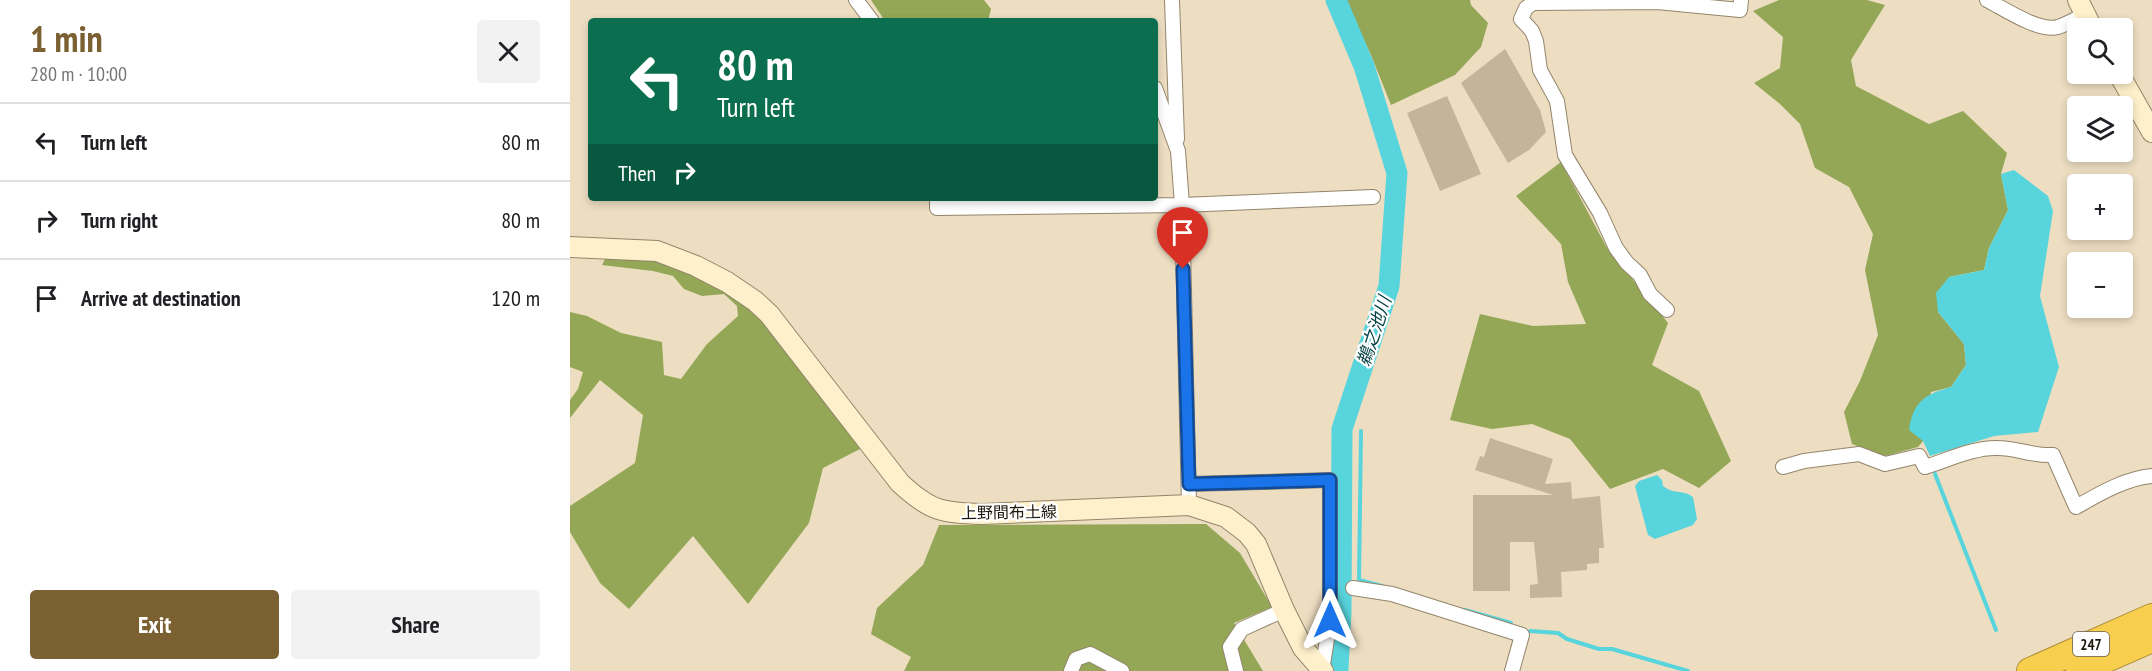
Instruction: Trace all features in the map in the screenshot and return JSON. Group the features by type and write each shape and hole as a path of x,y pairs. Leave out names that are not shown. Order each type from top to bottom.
{"highway":[{"name":"247","path":"2030,671 2152,617"},
{"name":"247","path":"2079,671 2152,639"}],"main road":[{"path":"2125,84 2152,132"},
{"name":"上野間布土線","path":"570,247 657,251 696,266 727,282 769,314 900,483 919,501 948,513 982,514 1189,505 1226,518 1247,533 1256,544 1303,648 1322,671"}],"street":[{"path":"856,0 870,18"},
{"path":"1172,0 1182,205 1189,505"},
{"path":"1667,310 1650,294 1640,275 1616,248 1600,213 1565,156 1557,101 1540,70 1536,41 1532,31 1521,19 1533,3 1657,2 1740,10 1741,0"},
{"path":"1987,0 2037,25 2048,28 2058,27 2084,9"},
{"path":"1158,96 1178,151"},
{"path":"936,201 937,208 1182,205 1373,197"},
{"path":"1783,467 1804,461 1859,454 1885,464 1919,456 1925,467 1988,448 2008,449 2036,456 2053,455 2076,507 2100,494 2142,477 2152,476"},
{"path":"1189,484 1330,480 1330,620 1322,671"},
{"path":"1353,588 1392,594 1522,635 1512,671"},
{"path":"1236,671 1230,647 1242,629 1284,610"},
{"path":"1071,671 1076,658 1090,654 1122,671"}],"green space":[{"path":"871,0 984,0 991,9 989,18 883,18"},
{"path":"1345,0 1470,0 1471,5 1488,23 1481,47 1455,75 1391,105"},
{"path":"1779,0 1867,0 1885,5 1851,60 1856,86 1929,124 1963,111 2007,153 2001,174 2008,210 1989,248 1984,270 1949,277 1938,312 1964,344 1966,365 1951,387 1931,392 1923,441 1918,447 1885,456 1852,444 1844,412 1860,381 1878,335 1865,270 1873,234 1849,187 1815,168 1800,124 1754,83 1780,68 1783,37 1753,11"},
{"path":"1561,162 1607,248 1668,323 1652,365 1699,391 1731,461 1699,488 1663,469 1610,489 1570,439 1532,424 1492,429 1450,420 1480,314 1533,326 1586,324 1568,282 1561,244 1516,196"},
{"path":"607,255 662,258 760,310 860,449 823,468 809,523 748,604 693,536 629,609 600,583 570,532 570,506 635,463 643,415 600,380 570,418 570,400 578,389 583,372 570,367 570,312 587,316 621,333 662,342 664,375 681,379 707,344 738,316 737,306 724,294 702,296 684,289 673,276 653,271 602,265"},
{"path":"1206,524 1240,553 1272,607 1234,623 1263,671 904,671 911,657 871,634 877,608 923,565 939,525"}],"water":[{"path":"2014,170 2048,196 2053,211 2040,296 2059,367 2038,432 1994,436 1930,456 1923,441 1909,430 1914,412 1922,400 1951,387 1966,365 1964,344 1938,312 1936,293 1949,277 1984,270 1989,248 2008,210 2001,174"},
{"path":"1657,475 1667,489 1693,497 1697,519 1693,525 1655,539 1648,535 1635,486 1639,481"}],"building":[{"path":"1505,49 1540,110 1546,132 1529,150 1508,163 1461,83"},
{"path":"1447,96 1481,174 1440,191 1407,113"},
{"path":"1490,438 1553,459 1545,484 1571,482 1572,499 1600,496 1604,548 1599,548 1599,563 1587,564 1587,570 1561,572 1562,597 1530,598 1530,585 1538,584 1534,542 1510,542 1510,591 1473,591 1473,495 1553,495 1475,470 1480,456 1484,457"}],"waterway":[{"name":"鵜之池川","path":"1336,0 1364,66 1397,173 1389,286 1342,429 1341,611 1338,669"},
{"path":"1361,431 1359,580 1382,586"},
{"path":"1935,474 1996,630"},
{"path":"1465,610 1511,623"},
{"path":"1530,631 1558,633 1567,639 1599,649 1612,649 1688,671"}],"route":[{"path":"1183,269 1189,484 1330,480 1330,620"}]}
